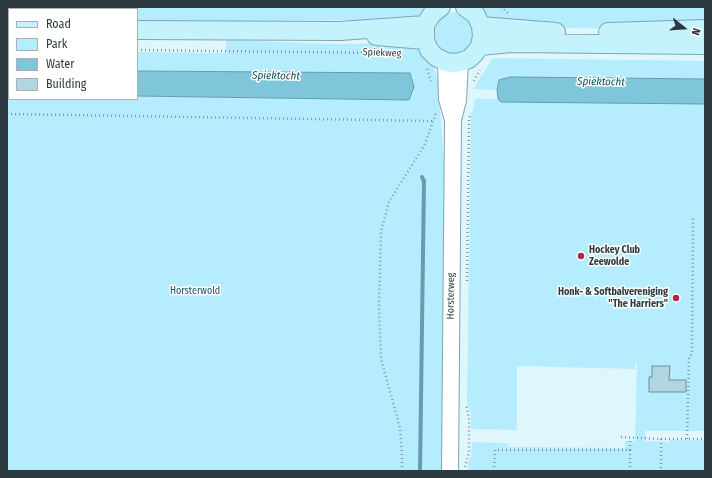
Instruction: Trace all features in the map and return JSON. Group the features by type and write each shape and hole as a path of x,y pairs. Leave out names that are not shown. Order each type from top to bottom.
{"main road":[{"path":"441,7 432,14 425,32 429,50 436,57 453,62 468,58 475,53 480,46 482,36 481,26 476,15 465,7"},
{"path":"481,26 546,32 626,32 705,29"},
{"name":"Spiekweg","path":"138,30 340,31 391,38 425,32"},
{"path":"480,46 511,43 705,45"}],"street":[{"name":"Horsterweg","path":"450,471 452,120 458,100 453,91 453,62"}],"path":[{"name":"Spiekweg","path":"138,50 380,53"},
{"path":"425,65 430,75 434,92 473,91 473,82 481,68"},
{"path":"7,114 434,121"},
{"path":"402,471 400,428 381,359 379,306 381,232 389,202 425,144 436,114"},
{"name":"Horsterweg","path":"467,284 470,126"},
{"path":"687,439 689,359 692,353 693,218"},
{"path":"465,402 469,418 469,452 465,471"},
{"path":"621,437 705,439"},
{"path":"630,438 630,471"},
{"path":"661,471 662,438"},
{"path":"494,471 495,450 630,450"}],"green space":[{"path":"7,7 431,7 418,18 408,21 138,20 138,8 8,8 7,19"},
{"path":"476,7 705,7 705,27 610,29 539,27 487,20"},
{"path":"450,13 462,13 472,20 475,43 461,54 449,54 443,51 436,42 434,36 436,24 440,19"},
{"name":"Horsterwold","path":"226,40 339,44 398,43 410,45 420,50 433,63 438,80 446,193 443,471 7,471 7,94 8,100 138,100 138,96 408,100 414,90 410,73 138,71 138,52 226,53"},
{"path":"493,58 705,61 705,79 511,77 500,80 497,90 473,89"},
{"path":"475,99 498,99 501,102 705,104 705,431 645,431 645,441 669,442 670,440 705,440 705,471 468,471 468,462 471,456 472,442 507,443 509,447 625,448 625,441 635,441 637,363 635,363 636,369 517,366 517,430 471,429 471,413 467,404 471,119"}],"water":[{"name":"Spiektocht","path":"138,71 410,73 414,87 409,100 138,96"},
{"name":"Spiektocht","path":"511,77 705,79 705,104 501,102 498,99 497,90 499,80"}],"building":[{"path":"652,366 670,366 669,380 686,380 686,392 649,392 649,377 652,377"}],"waterway":[{"path":"420,471 424,181 422,177"}],"place":[{"name":"Hockey Club Zeewolde","path":"581,256"},
{"name":"Honk- & Softbalvereniging \"The Harriers\"","path":"676,298"}]}
